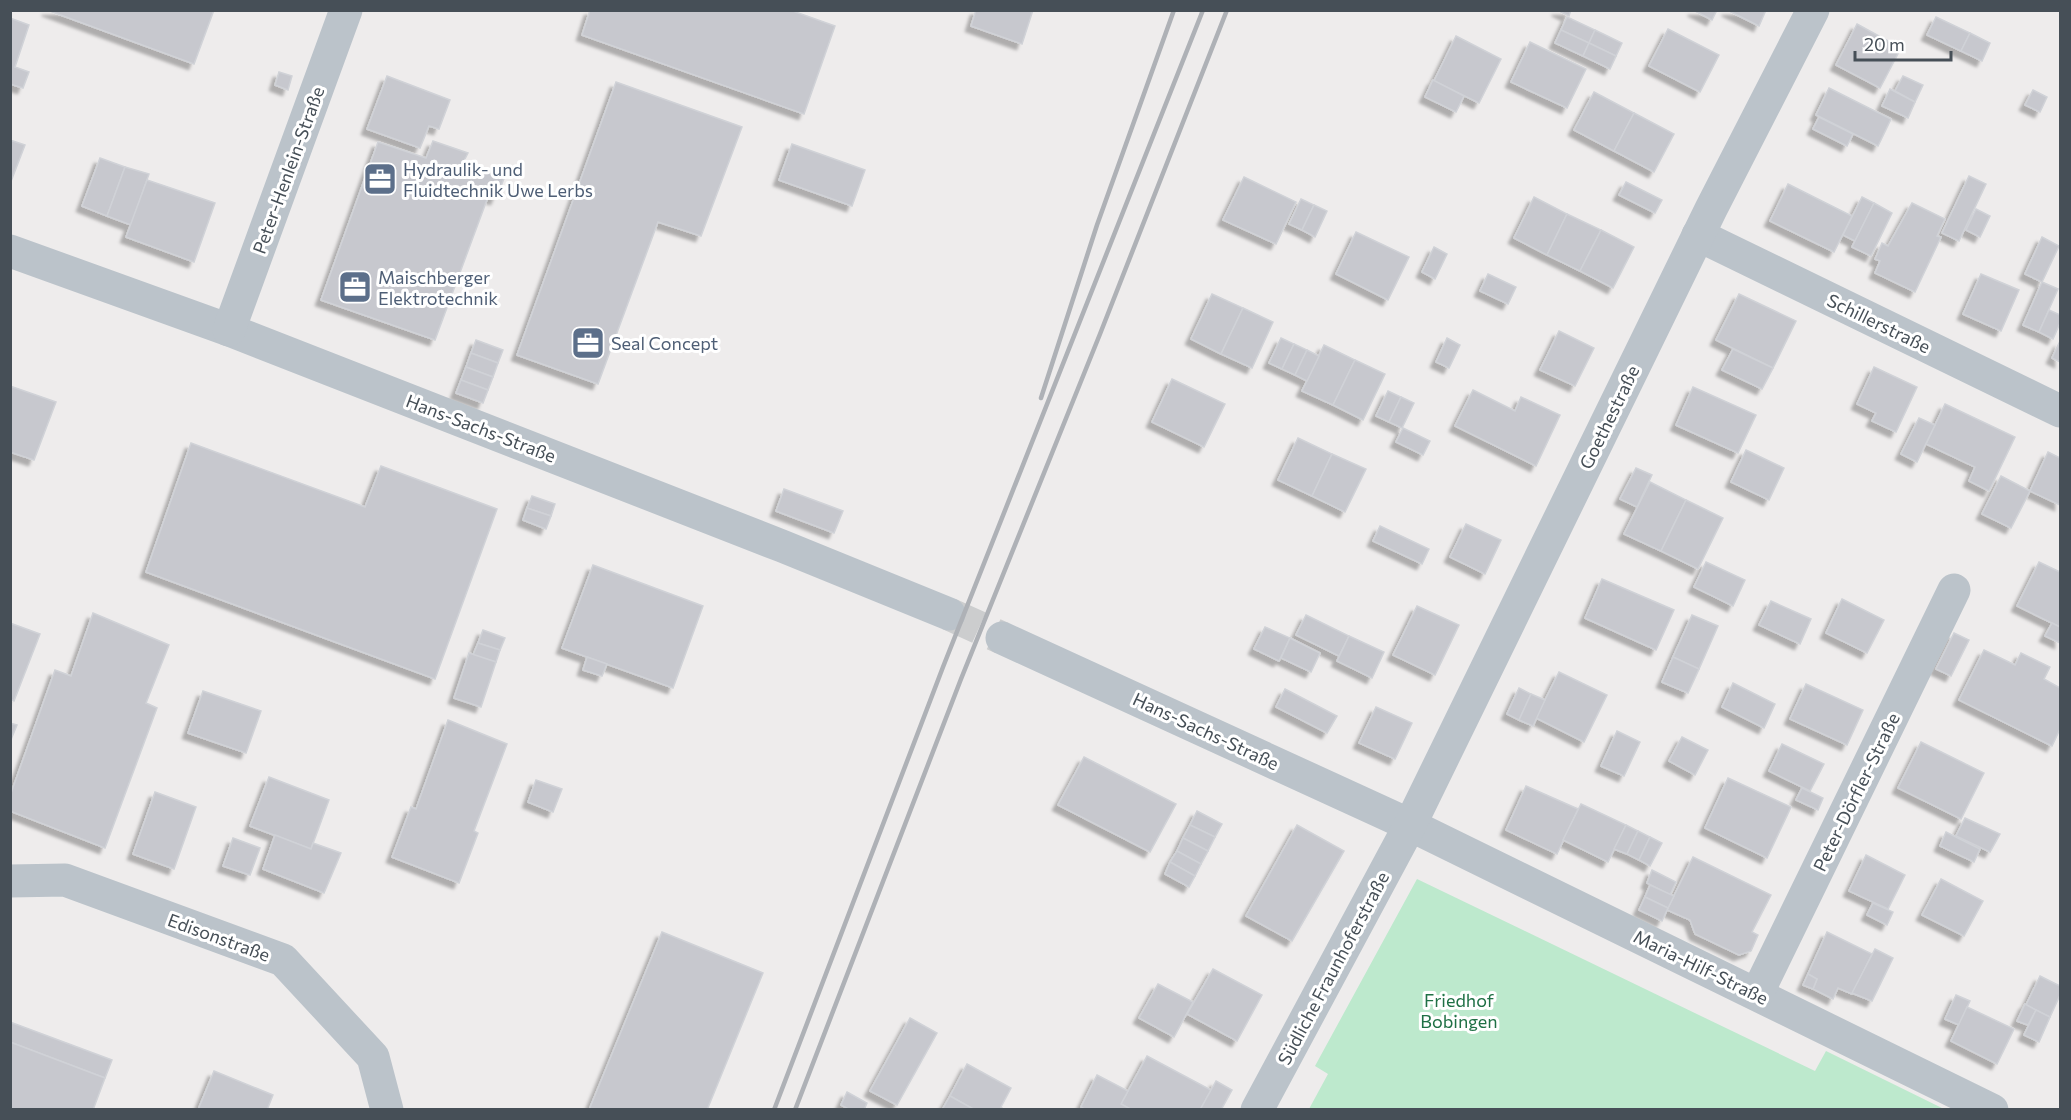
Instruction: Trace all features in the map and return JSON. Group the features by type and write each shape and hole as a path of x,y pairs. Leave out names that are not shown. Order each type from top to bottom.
{"street":[{"name":"Peter-Henlein-Straße","path":"229,330 346,10"},
{"name":"Goethestraße","path":"1410,825 1750,129 1813,10"},
{"name":"Schillerstraße","path":"1698,235 2061,411"},
{"name":"Hans-Sachs-Straße","path":"10,252 229,330 771,541 949,614"},
{"name":"Peter-Dörfler-Straße","path":"1757,994 1954,590"},
{"name":"Hans-Sachs-Straße","path":"1002,638 1410,825"},
{"name":"Maria-Hilf-Straße","path":"1410,825 1992,1110"},
{"name":"Südliche Fraunhoferstraße","path":"1257,1110 1410,825"},
{"name":"Edisonstraße","path":"10,881 65,880 283,960 373,1057 387,1110"}],"green space":[{"name":"Friedhof Bobingen","path":"1417,879 1815,1071 1826,1051 1944,1109 1309,1109 1328,1074 1315,1066"}],"building":[{"path":"47,10 214,10 194,64"},
{"path":"590,10 790,10 835,26 804,114 582,35"},
{"path":"976,10 1033,10 1022,44 971,26"},
{"path":"1557,10 1571,10 1569,16"},
{"path":"1693,10 1717,10 1712,20"},
{"path":"1727,10 1766,10 1759,26"},
{"path":"1567,17 1595,30 1589,43 1561,30"},
{"path":"1936,17 1970,33 1961,51 1927,35"},
{"path":"10,18 29,25 15,67 29,72 23,88 10,84"},
{"path":"1857,24 1901,48 1880,88 1836,65"},
{"path":"1668,29 1719,55 1700,92 1649,66"},
{"path":"1561,30 1589,43 1583,56 1555,43"},
{"path":"1595,30 1622,43 1616,56 1589,43"},
{"path":"1970,33 1990,43 1982,61 1961,51"},
{"path":"1456,36 1501,59 1479,103 1434,81"},
{"path":"1530,42 1586,69 1567,108 1511,82"},
{"path":"1589,43 1616,56 1610,69 1583,56"},
{"path":"279,72 292,76 288,90 275,85"},
{"path":"387,76 450,100 439,129 429,126 420,148 367,129"},
{"path":"1903,76 1923,85 1915,102 1895,91"},
{"path":"1433,80 1464,96 1456,112 1425,97"},
{"path":"616,82 742,127 701,236 658,222 598,384 517,355"},
{"path":"1829,88 1891,119 1878,146 1816,115"},
{"path":"1890,89 1915,102 1908,118 1882,106"},
{"path":"2033,90 2047,97 2040,112 2025,105"},
{"path":"1594,92 1634,113 1614,151 1574,130"},
{"path":"1634,113 1674,134 1654,172 1614,151"},
{"path":"1819,117 1853,134 1847,146 1813,129"},
{"path":"10,140 25,145 10,184"},
{"path":"433,141 468,153 464,161 505,176 496,199 488,197 435,340 321,300 378,142 426,158"},
{"path":"792,144 865,170 852,206 779,180"},
{"path":"100,158 125,167 107,216 82,206"},
{"path":"125,167 149,174 131,225 107,216"},
{"path":"1969,176 1986,184 1959,241 1942,233"},
{"path":"1244,177 1296,202 1276,244 1223,220"},
{"path":"147,180 215,203 194,262 126,237"},
{"path":"1626,182 1662,200 1655,213 1619,195"},
{"path":"1788,184 1852,216 1834,252 1770,221"},
{"path":"1534,197 1567,214 1547,255 1514,238"},
{"path":"1862,197 1874,203 1855,241 1843,235"},
{"path":"1301,199 1314,205 1302,230 1289,224"},
{"path":"1874,203 1892,213 1871,256 1852,247"},
{"path":"1912,203 1945,219 1937,236 1941,237 1915,292 1875,273 1880,261 1875,259 1882,243 1888,246"},
{"path":"1314,205 1327,211 1315,237 1302,230"},
{"path":"1976,209 1990,216 1980,237 1966,230"},
{"path":"1567,214 1601,230 1580,271 1547,255"},
{"path":"1601,230 1634,247 1613,288 1580,271"},
{"path":"1356,232 1409,257 1388,300 1336,274"},
{"path":"2042,237 2059,246 2042,282 2025,274"},
{"path":"1434,247 1447,254 1435,279 1422,272"},
{"path":"1488,274 1516,287 1508,304 1480,291"},
{"path":"1981,274 2019,290 2001,331 1963,314"},
{"path":"2042,282 2058,289 2039,332 2023,325"},
{"path":"1212,294 1243,308 1221,354 1191,339"},
{"path":"1739,294 1796,321 1773,368 1716,340"},
{"path":"1243,308 1273,322 1252,368 1221,354"},
{"path":"2049,310 2060,315 2060,323 2053,339 2039,332"},
{"path":"1559,331 1594,348 1575,386 1540,370"},
{"path":"1281,338 1294,344 1282,369 1269,363"},
{"path":"1447,338 1460,345 1449,368 1436,362"},
{"path":"476,340 503,350 498,363 471,353"},
{"path":"2060,341 2060,362 2052,358"},
{"path":"1294,344 1307,350 1295,375 1282,369"},
{"path":"1324,345 1355,360 1333,405 1302,391"},
{"path":"1733,349 1773,368 1762,389 1722,370"},
{"path":"1307,350 1319,356 1307,381 1295,375"},
{"path":"471,353 498,363 493,377 466,367"},
{"path":"1355,360 1385,374 1363,420 1333,405"},
{"path":"466,367 493,377 488,390 461,380"},
{"path":"1874,367 1917,387 1896,432 1872,421 1876,413 1857,404"},
{"path":"1172,379 1225,404 1204,447 1152,422"},
{"path":"461,380 488,390 483,403 456,393"},
{"path":"10,386 56,402 34,460 10,452"},
{"path":"1693,387 1756,415 1738,453 1676,425"},
{"path":"1473,390 1515,411 1521,397 1560,415 1536,466 1455,426"},
{"path":"1388,391 1401,397 1389,422 1376,416"},
{"path":"1401,397 1414,403 1402,428 1389,422"},
{"path":"1945,404 2015,437 1989,491 1969,481 1975,467 1926,444"},
{"path":"1919,418 1935,425 1917,462 1901,454"},
{"path":"1403,428 1430,441 1423,455 1396,442"},
{"path":"1298,438 1332,454 1312,496 1278,480"},
{"path":"191,443 365,507 381,466 497,509 435,679 146,572"},
{"path":"1746,450 1784,468 1769,500 1731,482"},
{"path":"2048,452 2060,458 2060,505 2030,491"},
{"path":"1332,454 1366,469 1345,512 1312,496"},
{"path":"1636,468 1652,475 1637,507 1620,499"},
{"path":"2001,476 2030,491 2011,528 1982,514"},
{"path":"1650,482 1686,500 1661,551 1624,534"},
{"path":"784,489 843,511 834,533 776,511"},
{"path":"532,496 555,504 551,516 527,508"},
{"path":"1686,500 1723,518 1698,569 1661,551"},
{"path":"527,508 551,516 546,529 523,520"},
{"path":"1466,524 1501,540 1485,574 1450,557"},
{"path":"1380,526 1429,549 1422,564 1373,541"},
{"path":"1706,562 1745,580 1733,606 1694,587"},
{"path":"2039,562 2060,572 2060,627 2017,606"},
{"path":"593,565 703,606 673,688 562,648"},
{"path":"1602,579 1674,610 1656,650 1585,618"},
{"path":"1842,599 1884,620 1867,653 1826,633"},
{"path":"1771,601 1811,619 1800,644 1759,625"},
{"path":"1417,606 1459,625 1435,675 1393,655"},
{"path":"93,613 169,645 146,703 157,708 105,848 10,811 10,796 55,670 71,676"},
{"path":"1306,615 1349,636 1339,656 1296,635"},
{"path":"1692,615 1718,626 1699,669 1673,657"},
{"path":"10,623 40,634 14,701 10,699"},
{"path":"2052,623 2060,627 2060,643 2045,636"},
{"path":"1265,627 1290,638 1279,661 1254,649"},
{"path":"483,630 505,638 500,650 478,643"},
{"path":"1954,633 1969,640 1951,676 1936,669"},
{"path":"1349,636 1384,652 1372,678 1337,661"},
{"path":"1290,638 1320,653 1311,672 1281,658"},
{"path":"478,643 500,650 496,662 473,655"},
{"path":"1984,650 2015,665 2021,653 2050,667 2044,679 2060,688 2060,729 2052,746 1959,700"},
{"path":"469,653 496,662 481,707 454,698"},
{"path":"587,657 607,664 602,676 583,670"},
{"path":"1673,657 1699,669 1688,693 1662,682"},
{"path":"1559,672 1607,695 1584,742 1536,718"},
{"path":"1733,683 1775,704 1764,728 1722,707"},
{"path":"1806,684 1863,710 1847,745 1790,719"},
{"path":"1519,688 1531,694 1519,720 1507,714"},
{"path":"1285,689 1337,716 1327,733 1276,707"},
{"path":"203,691 261,711 246,753 188,733"},
{"path":"1531,694 1545,700 1533,726 1519,720"},
{"path":"1376,707 1412,723 1395,759 1359,743"},
{"path":"448,720 507,744 474,831 478,833 459,883 392,857 411,807 416,809"},
{"path":"10,723 17,725 10,742"},
{"path":"1617,731 1640,742 1624,776 1601,766"},
{"path":"1682,737 1708,750 1695,775 1669,761"},
{"path":"1921,742 1984,773 1961,819 1898,788"},
{"path":"1782,744 1824,764 1810,791 1769,771"},
{"path":"1084,757 1176,804 1150,852 1058,805"},
{"path":"269,777 329,800 311,849 250,826"},
{"path":"1728,778 1791,807 1767,858 1705,828"},
{"path":"536,780 562,789 553,812 528,802"},
{"path":"1526,786 1578,809 1557,854 1506,830"},
{"path":"1802,788 1823,798 1818,810 1796,800"},
{"path":"155,792 196,807 174,869 133,854"},
{"path":"1581,804 1626,825 1608,862 1563,840"},
{"path":"1197,811 1222,824 1215,837 1190,825"},
{"path":"1965,818 2000,834 1990,852 1956,836"},
{"path":"1190,825 1215,837 1208,851 1183,838"},
{"path":"1297,825 1344,851 1292,941 1246,916"},
{"path":"1626,825 1638,831 1627,854 1614,849"},
{"path":"1638,831 1650,837 1639,860 1627,854"},
{"path":"1946,832 1980,849 1974,862 1940,846"},
{"path":"275,835 311,849 313,843 341,853 324,893 263,869"},
{"path":"1650,837 1662,843 1650,866 1639,860"},
{"path":"233,838 260,848 250,875 223,866"},
{"path":"1183,838 1208,851 1201,864 1177,851"},
{"path":"1177,851 1201,864 1195,876 1170,862"},
{"path":"1866,855 1905,875 1888,909 1849,891"},
{"path":"1693,857 1771,895 1752,932 1758,935 1751,951 1739,955 1695,934 1690,920 1667,910"},
{"path":"1170,862 1195,876 1189,887 1165,874"},
{"path":"1652,870 1676,882 1670,895 1647,883"},
{"path":"1941,879 1983,901 1964,936 1922,915"},
{"path":"1650,885 1674,896 1668,908 1645,897"},
{"path":"1645,897 1668,908 1662,921 1639,910"},
{"path":"1873,903 1893,912 1887,925 1867,915"},
{"path":"662,932 763,973 707,1110 589,1110"},
{"path":"1827,932 1872,954 1852,994 1838,988 1833,999 1813,989 1817,979 1808,974"},
{"path":"1875,949 1893,958 1872,1001 1852,993"},
{"path":"1213,969 1262,995 1237,1041 1187,1014"},
{"path":"1808,974 1817,979 1813,989 1803,985"},
{"path":"2040,976 2060,986 2060,995 2050,1017 2026,1005"},
{"path":"1158,984 1193,1002 1174,1037 1139,1018"},
{"path":"1956,995 1970,1001 1959,1025 1945,1019"},
{"path":"2025,1004 2036,1010 2028,1025 2017,1021"},
{"path":"1967,1007 2014,1029 1997,1064 1951,1041"},
{"path":"2036,1010 2050,1017 2039,1042 2024,1035"},
{"path":"910,1018 937,1033 897,1105 870,1091"},
{"path":"10,1022 112,1060 105,1078 10,1042"},
{"path":"10,1042 105,1078 93,1110 10,1110"},
{"path":"1147,1056 1211,1090 1200,1110 1132,1110 1121,1104"},
{"path":"967,1064 1011,1088 1001,1107 1004,1110 975,1110 950,1096"},
{"path":"214,1071 273,1095 267,1110 198,1110"},
{"path":"1097,1075 1128,1091 1121,1104 1132,1110 1086,1110 1081,1107"},
{"path":"1216,1081 1232,1090 1221,1110 1200,1110"},
{"path":"847,1092 867,1103 864,1110 850,1110 841,1105"},
{"path":"950,1096 975,1110 942,1110"}],"tunnel":[{"path":"949,614 1002,638"}],"railway":[{"path":"1041,398 1097,225 1174,10"},
{"path":"774,1110 943,667 1203,10"},
{"path":"795,1110 961,679 1227,10"}],"place":[{"name":"Hydraulik- und Fluidtechnik Uwe Lerbs","path":"380,179"},
{"name":"Maischberger Elektrotechnik","path":"355,287"},
{"name":"Seal Concept","path":"588,343"}]}
